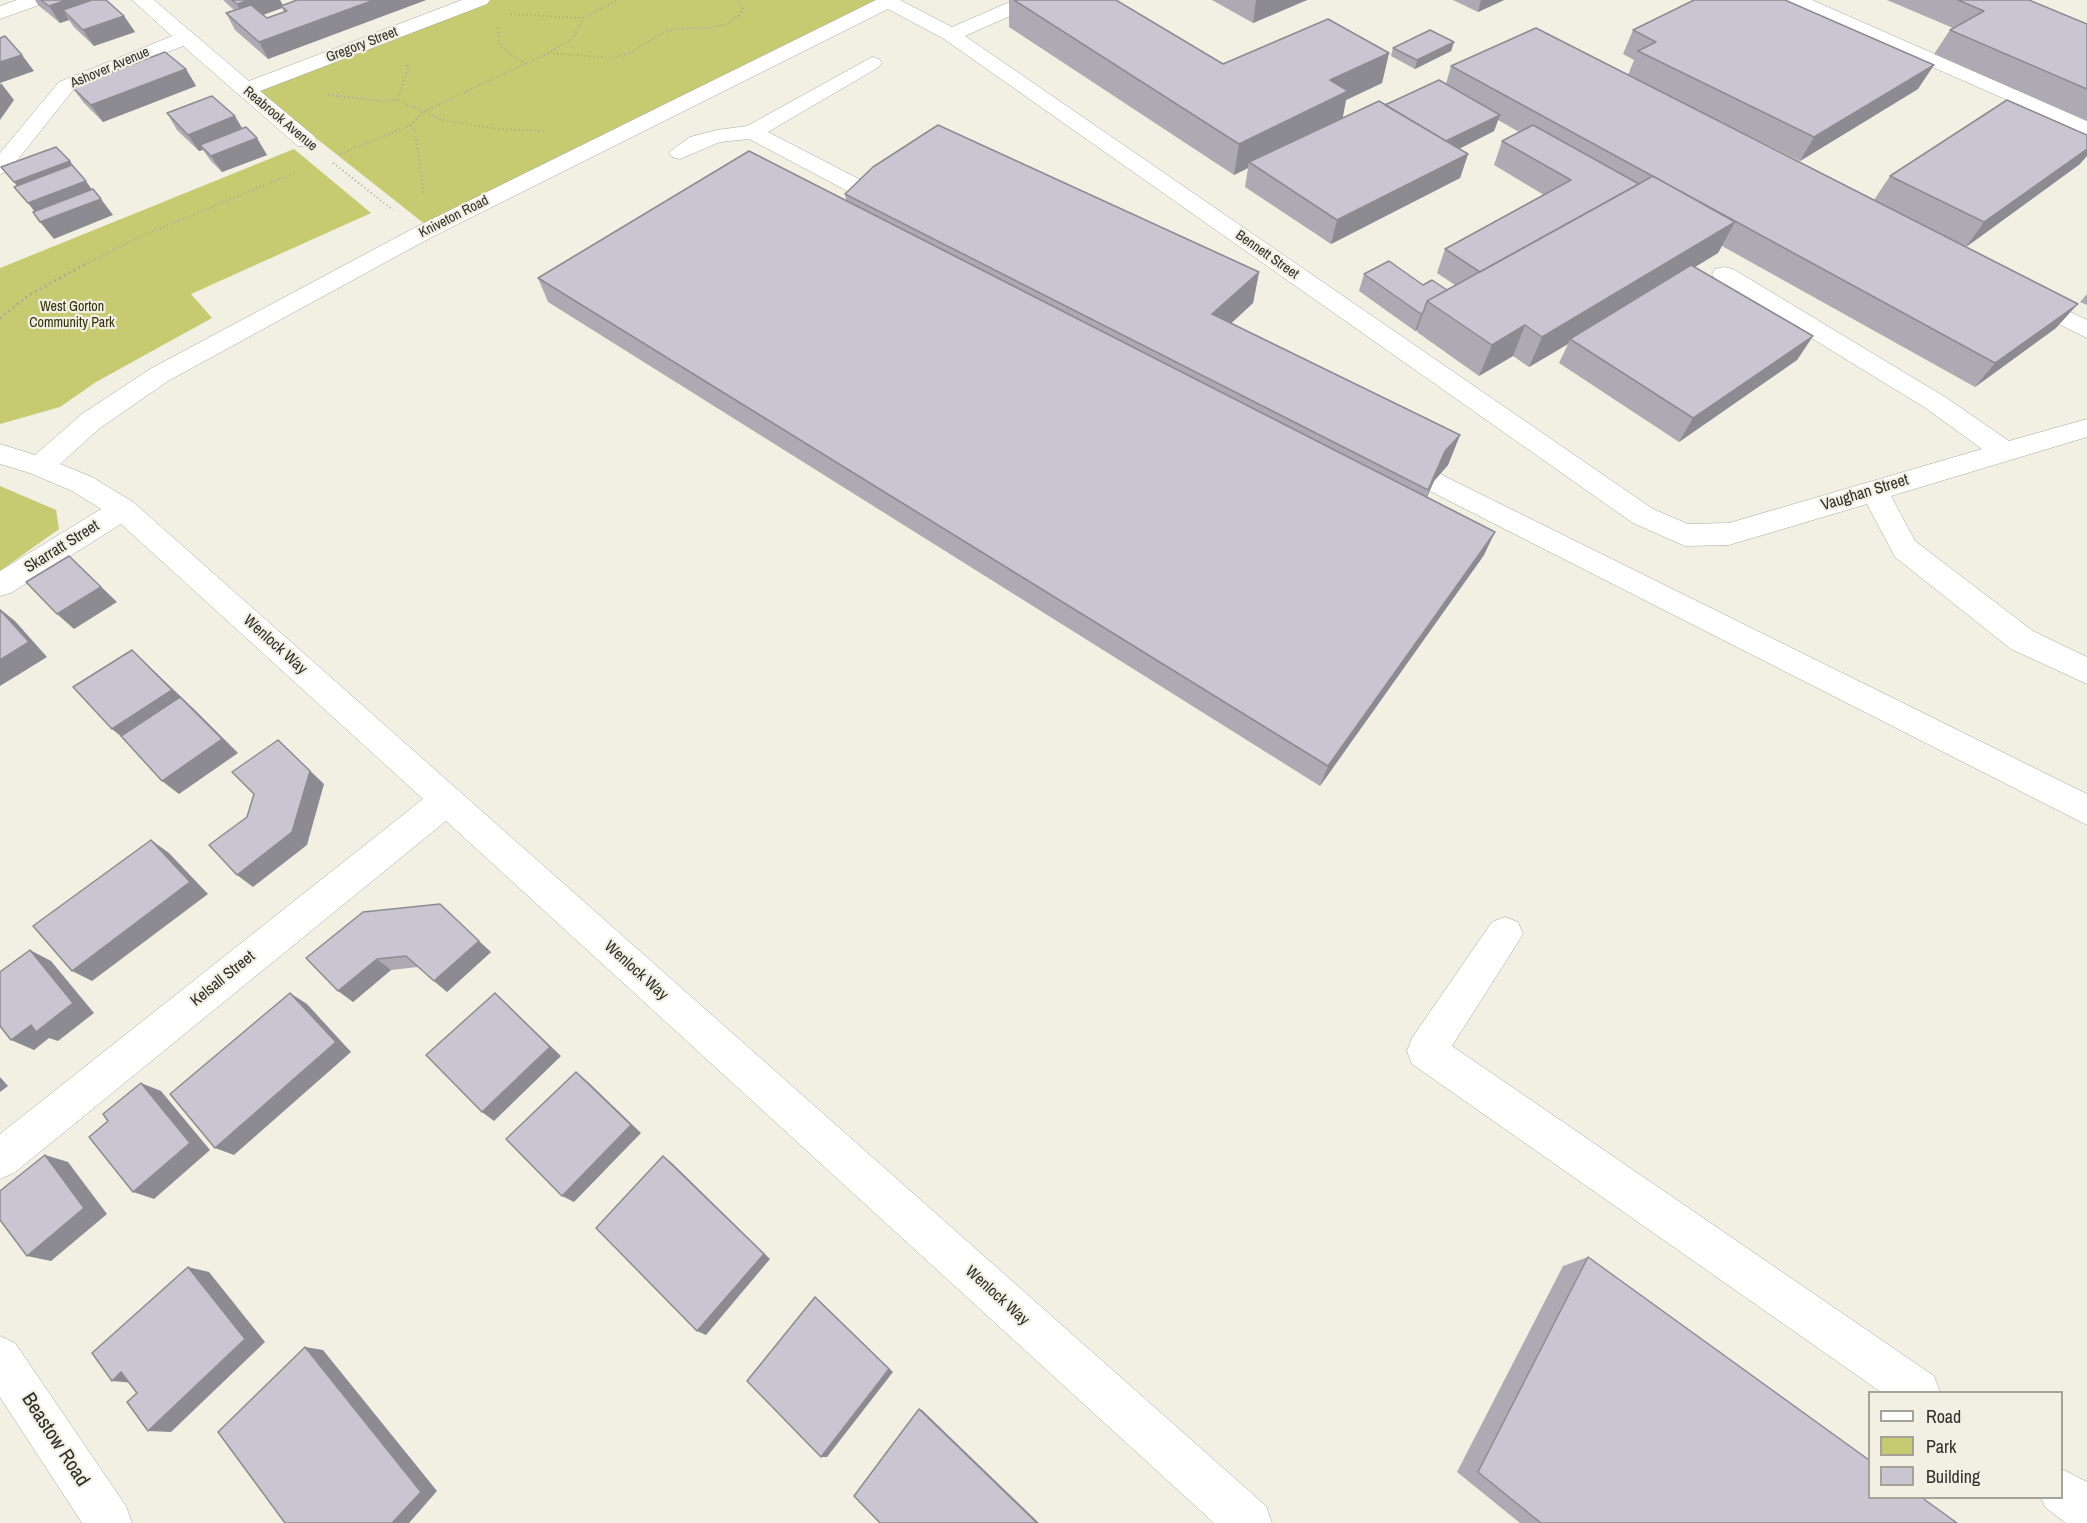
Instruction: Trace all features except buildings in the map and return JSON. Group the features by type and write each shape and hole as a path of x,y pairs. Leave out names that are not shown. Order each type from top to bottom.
{"street":[{"path":"0,13 35,0"},
{"name":"Reabrook Avenue","path":"142,0 306,141"},
{"path":"951,35 1030,0"},
{"path":"1796,0 2087,129"},
{"name":"Gregory Street","path":"244,90 472,1"},
{"name":"Bennett Street","path":"888,1 951,35 1643,516"},
{"name":"Kniveton Road","path":"40,466 91,422 159,375 422,232 888,1"},
{"name":"Ashover Avenue","path":"0,167 66,86 185,38"},
{"path":"680,152 698,142 717,136 752,132 872,63"},
{"path":"752,132 878,198"},
{"path":"1725,274 1936,403 2006,452"},
{"path":"2003,286 2087,330"},
{"name":"Vaughan Street","path":"1643,516 1685,535 1729,534 2087,428"},
{"name":"Wenlock Way","path":"0,454 40,466 82,484 123,508 1250,1523"},
{"path":"1434,481 2087,810"},
{"path":"1874,491 1905,549 2022,640 2087,671"},
{"name":"Skarratt Street","path":"0,585 123,508"},
{"name":"Kelsall Street","path":"0,1159 447,800"},
{"path":"1505,934 1426,1051 1917,1391"},
{"name":"Beastow Road","path":"0,1358 109,1523"},
{"path":"2063,1493 2087,1510"}],"path":[{"path":"504,18 509,13 583,18 618,0"},
{"path":"548,53 586,58 612,58 632,52 658,34 674,29 711,28 726,24 739,16 743,8 737,0"},
{"path":"0,318 29,295 139,237 411,125 423,112 548,53 573,38 583,18"},
{"path":"499,22 497,34 500,46 525,64"},
{"path":"397,100 408,69 406,59"},
{"path":"320,94 379,101 397,100 443,120 461,121 497,129 548,131"},
{"path":"411,125 415,132 424,196"},
{"name":"Reabrook Avenue","path":"306,141 422,232"}],"green space":[{"path":"489,0 878,0 426,225 255,90"},
{"name":"West Gorton Community Park","path":"294,149 371,213 191,294 212,318 96,382 60,407 0,424 0,268"},
{"path":"0,486 56,510 59,529 0,571"}]}
